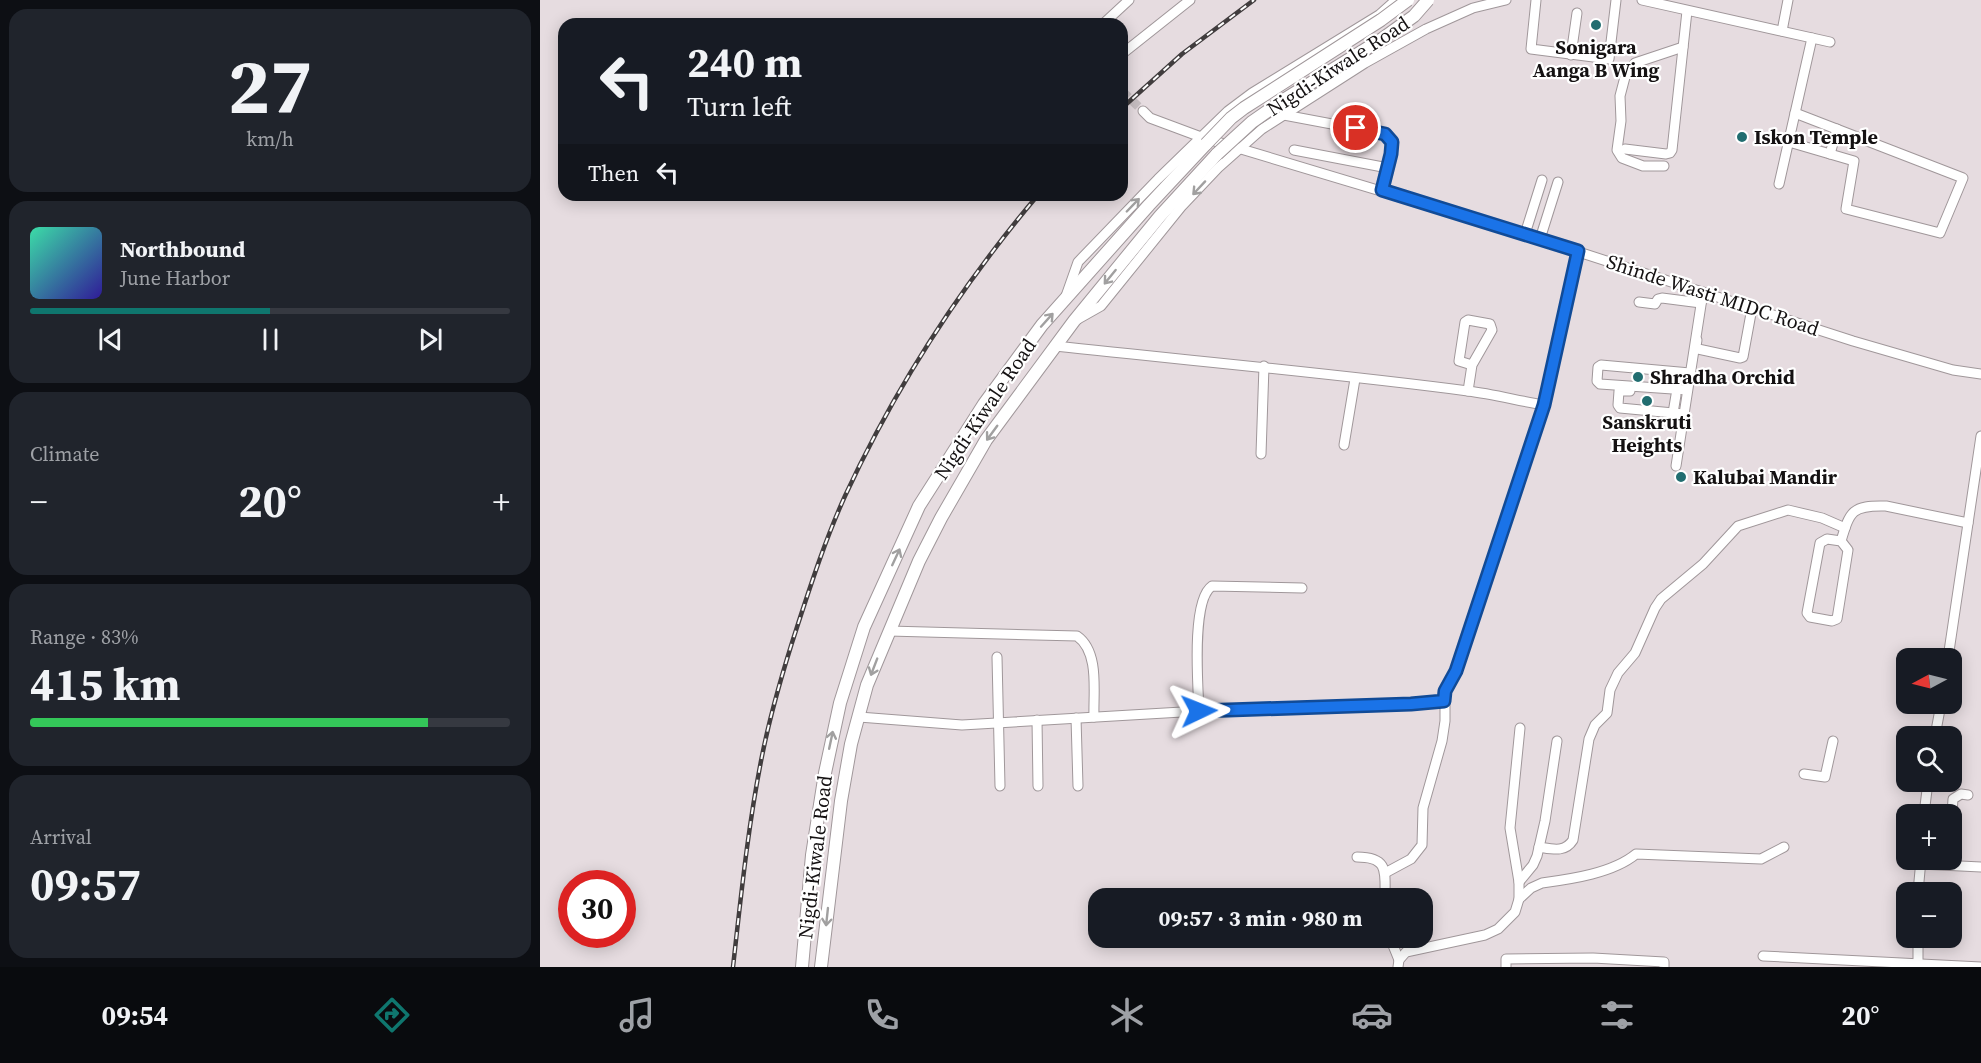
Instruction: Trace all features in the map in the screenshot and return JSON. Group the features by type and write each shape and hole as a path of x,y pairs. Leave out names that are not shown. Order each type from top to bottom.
{"main road":[{"name":"Nigdi-Kiwale Road","path":"802,966 812,855 825,773 840,703 864,627 919,506 984,404 1042,325 1230,118 1408,0"},
{"name":"Nigdi-Kiwale Road","path":"821,967 841,801 867,685 915,571 941,518 986,440 1074,321 1160,216 1217,154 1252,122 1382,39 1414,16 1428,0"}],"street":[{"path":"1110,18 1129,0"},
{"path":"1128,49 1190,0"},
{"path":"1064,302 1078,262 1228,111 1252,93 1378,15 1396,0"},
{"path":"1074,321 1101,306 1164,227 1218,168 1262,129 1365,63 1426,28 1473,8 1506,0"},
{"path":"1536,0 1531,49 1609,59 1616,0"},
{"path":"1642,0 1830,42"},
{"path":"1782,31 1788,0"},
{"path":"1625,149 1670,153 1672,150 1687,11"},
{"path":"1571,55 1577,13"},
{"path":"1779,184 1812,38"},
{"path":"1664,166 1643,166 1622,158 1617,150 1621,121 1620,96 1625,77 1635,63 1683,47"},
{"name":"Shinde Wasti MIDC Road","path":"1143,111 1150,118 1201,136 1525,234 1925,363 1981,374"},
{"path":"1789,142 1854,161 1846,209 1940,233 1963,178 1795,113"},
{"path":"1284,115 1385,134 1392,142 1382,190"},
{"path":"1830,154 1836,129"},
{"path":"1294,150 1388,168"},
{"path":"1525,234 1542,180"},
{"path":"1540,239 1558,182"},
{"path":"1528,223 1544,228"},
{"path":"1385,873 1411,860 1422,845 1423,808 1442,741 1445,691 1456,671 1544,405 1578,251"},
{"path":"1676,466 1704,292"},
{"path":"1704,292 1696,346 1698,349 1743,357 1752,308"},
{"path":"1639,302 1655,304 1662,297 1701,303"},
{"path":"1468,391 1472,365 1492,328 1490,324 1466,321 1460,361 1472,365"},
{"path":"1056,346 1264,366 1355,379 1468,391 1544,405"},
{"path":"1687,393 1600,384 1597,381 1598,367 1601,364 1690,373"},
{"path":"1261,454 1264,366"},
{"path":"1673,413 1678,372"},
{"path":"1344,445 1355,379"},
{"path":"1676,392 1622,390 1619,391 1618,405 1620,408 1684,414"},
{"path":"1949,648 1981,436"},
{"path":"1841,542 1853,511 1873,506 1886,506 1968,523"},
{"path":"1539,847 1565,849 1574,840 1589,739 1595,725 1607,713 1610,690 1618,673 1635,653 1661,599 1703,564 1738,526 1753,520 1788,510 1822,518 1845,528"},
{"path":"1827,539 1841,542 1846,546 1848,553 1837,619 1833,621 1810,617 1807,610 1820,543 1827,539"},
{"path":"1199,711 1196,660 1198,625 1208,589 1212,586 1302,588"},
{"path":"889,631 1077,636 1085,645 1093,666 1094,717"},
{"path":"997,657 1000,786"},
{"path":"858,717 962,725 1199,711 1444,701"},
{"path":"1076,718 1078,786"},
{"path":"1037,720 1038,786"},
{"path":"1398,964 1406,952 1470,939 1498,929 1515,912 1519,899 1519,882 1510,828 1520,728"},
{"path":"1519,882 1533,865 1539,847 1557,741"},
{"path":"1804,774 1825,777 1833,741"},
{"path":"1953,804 1953,799 1961,794 1968,795"},
{"path":"1519,899 1531,888 1542,883 1613,868 1636,854 1761,859 1784,847"},
{"path":"1357,857 1371,857 1382,865 1385,873 1385,888"},
{"path":"1962,865 1981,867"},
{"path":"1393,948 1398,964"},
{"path":"1918,948 1918,966"},
{"path":"1763,956 1918,966 1981,967"},
{"path":"1506,967 1506,959 1593,958 1664,962 1664,967"}],"tunnel":[{"path":"1128,97 1143,111"}],"railway":[{"path":"1128,103 1182,54 1254,0"},
{"path":"733,967 749,835 766,739 793,640 832,528 864,456 931,339 982,265 1033,201"}],"place":[{"name":"Sonigara Aanga B Wing","path":"1596,25"},
{"name":"Iskon Temple","path":"1742,137"},
{"name":"Shradha Orchid","path":"1638,377"},
{"name":"Sanskruti Heights","path":"1647,401"},
{"name":"Kalubai Mandir","path":"1681,477"}],"route":[{"path":"1199,711 1444,701 1445,691 1456,671 1544,405 1578,251 1382,190 1392,142 1385,134 1356,128"}]}
